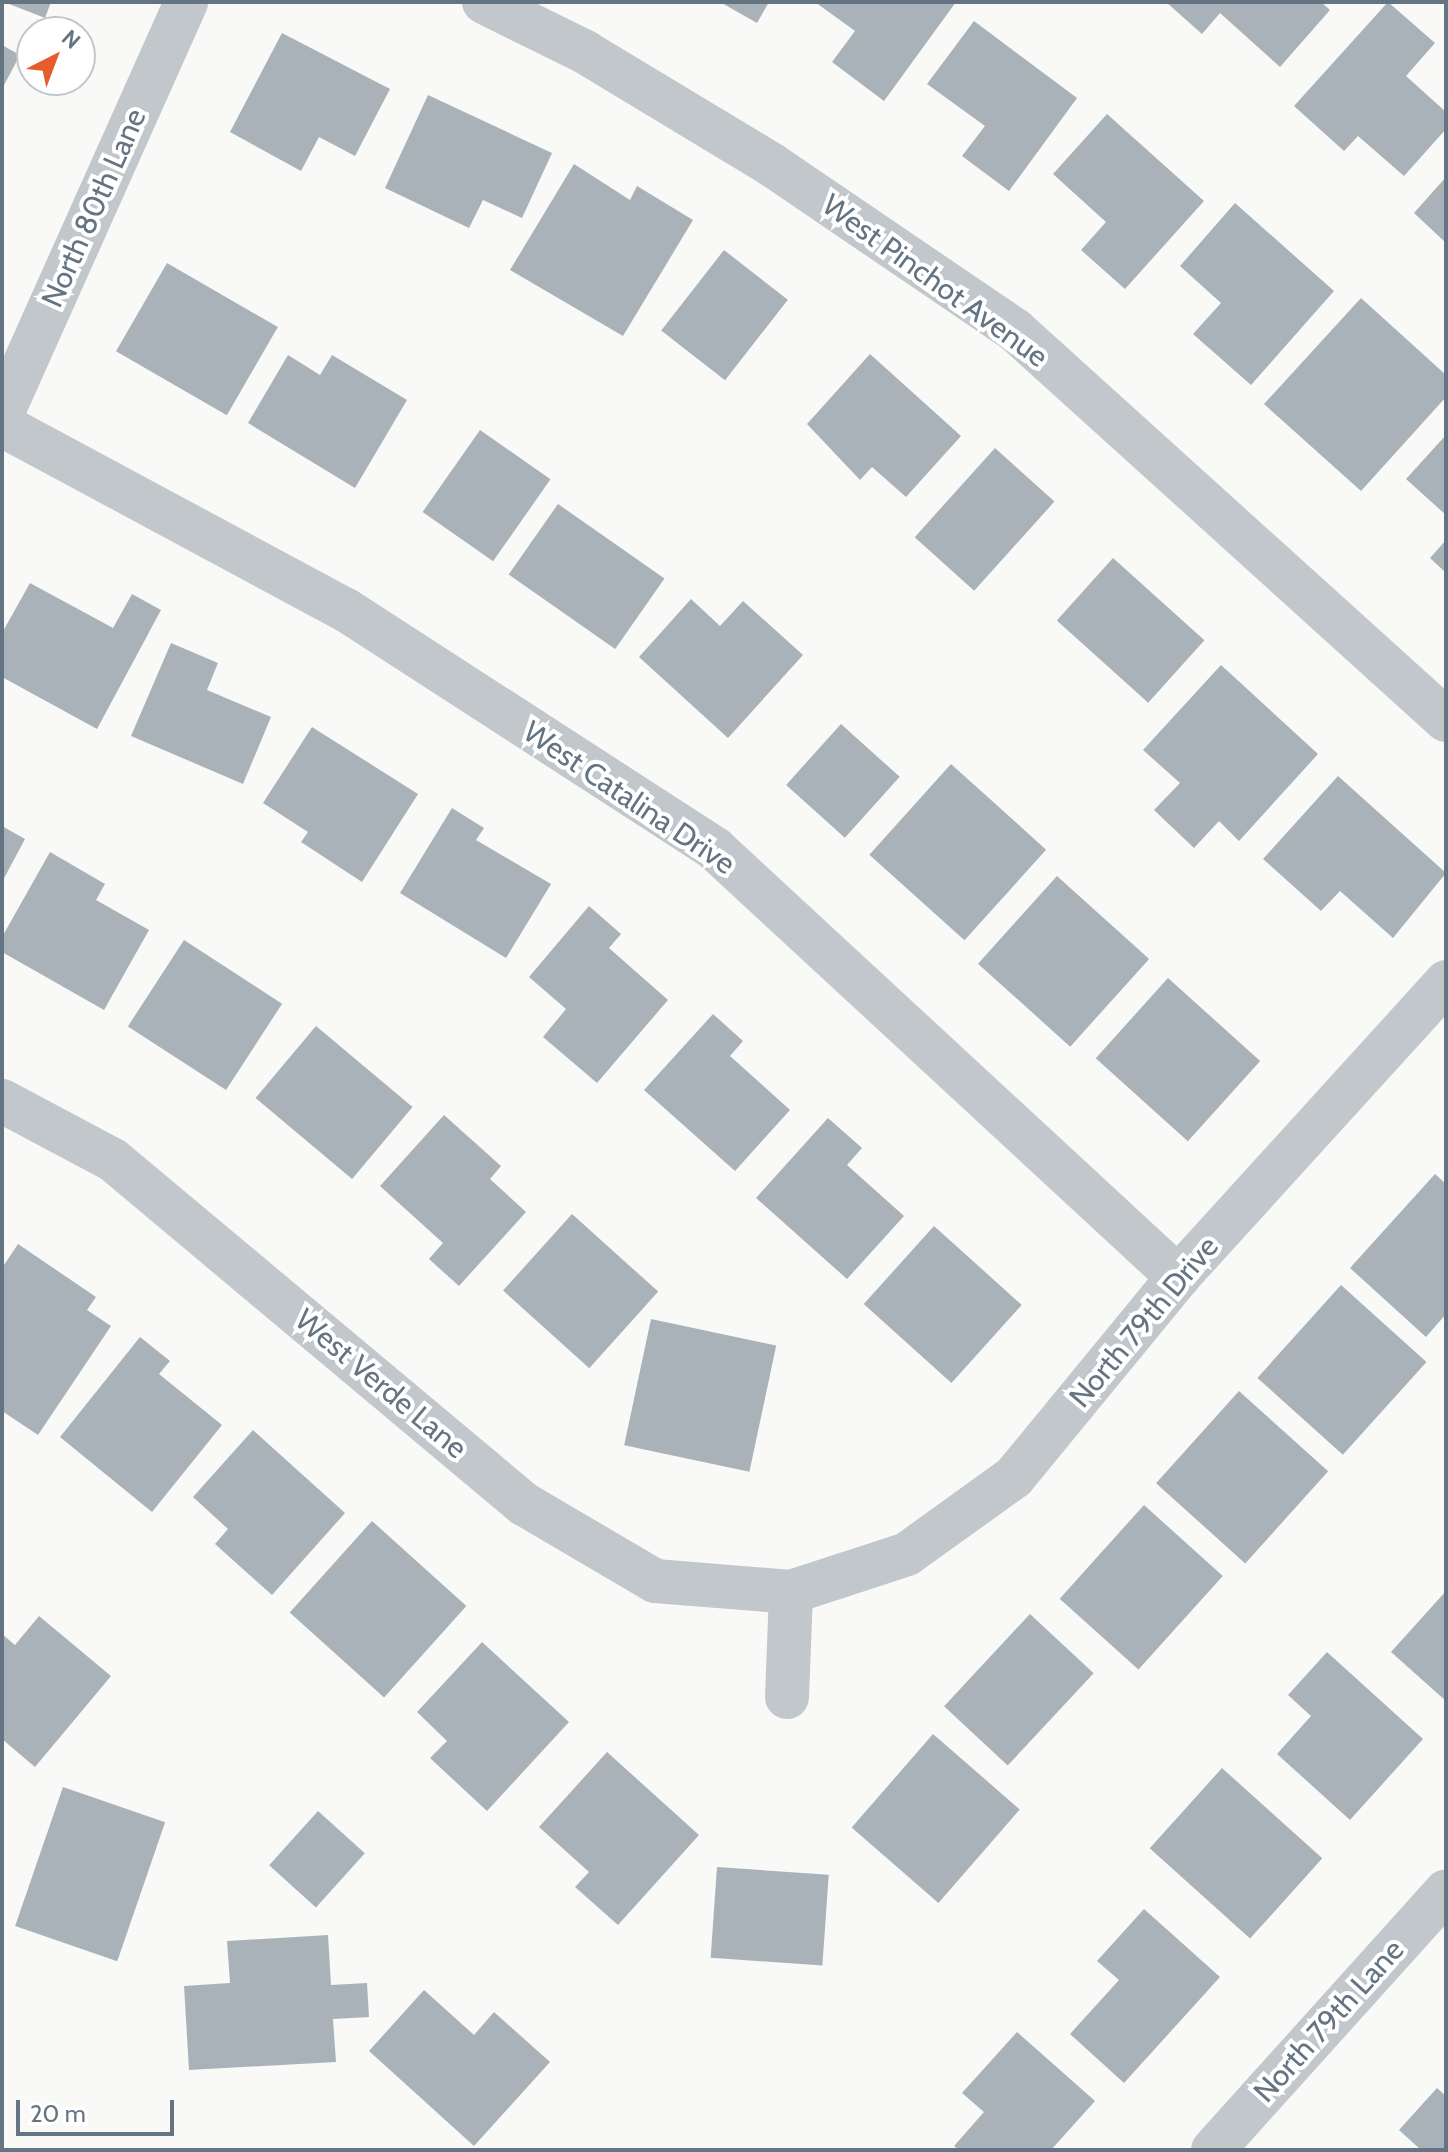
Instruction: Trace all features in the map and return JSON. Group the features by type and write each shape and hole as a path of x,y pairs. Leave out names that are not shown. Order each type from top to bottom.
{"street":[{"name":"North 80th Lane","path":"2,414 186,2"},
{"name":"West Pinchot Avenue","path":"484,2 585,52 772,165 1016,331 1446,720"},
{"name":"West Catalina Drive","path":"2,425 346,610 715,849 1178,1277"},
{"name":"North 79th Drive","path":"791,1592 907,1554 1014,1477 1178,1277 1446,982"},
{"name":"West Verde Lane","path":"2,1101 113,1160 524,1504 655,1581 791,1592"},
{"path":"787,1697 791,1592"},
{"name":"North 79th Lane","path":"1213,2150 1446,1891"}],"building":[{"path":"4,2 51,2 46,16"},
{"path":"720,2 769,2 757,23"},
{"path":"815,2 956,2 884,101 832,62 855,31"},
{"path":"1166,2 1321,2 1330,10 1280,67 1220,13 1202,34"},
{"path":"1388,2 1435,43 1406,76 1446,112 1446,129 1404,176 1358,136 1344,151 1294,106"},
{"path":"974,21 1077,98 1009,191 962,156 985,126 927,84"},
{"path":"282,33 390,89 355,156 319,137 301,171 230,132"},
{"path":"2,45 16,53 16,63 2,89"},
{"path":"428,95 552,153 522,218 483,200 469,228 385,188"},
{"path":"1107,114 1204,201 1125,289 1081,250 1106,222 1053,174"},
{"path":"574,164 630,200 637,186 693,220 623,336 510,270"},
{"path":"1446,177 1446,243 1414,213"},
{"path":"1235,203 1334,291 1251,385 1193,334 1221,303 1180,266"},
{"path":"724,250 788,300 725,380 661,330"},
{"path":"167,263 278,327 227,415 116,351"},
{"path":"1361,298 1446,375 1446,397 1361,491 1264,404"},
{"path":"870,354 961,436 906,497 872,467 860,480 807,424"},
{"path":"288,355 320,375 332,355 407,400 355,488 248,423"},
{"path":"480,430 550,479 493,561 423,512"},
{"path":"1446,435 1446,515 1406,479"},
{"path":"995,448 1054,502 974,591 915,537"},
{"path":"558,504 664,579 615,649 509,574"},
{"path":"1446,540 1446,573 1430,558"},
{"path":"1113,558 1204,640 1148,703 1057,620"},
{"path":"30,583 113,628 132,594 161,610 97,729 2,677 2,633"},
{"path":"691,599 720,626 743,601 803,655 728,738 639,657"},
{"path":"171,643 218,663 207,690 271,717 243,784 131,736"},
{"path":"1221,665 1318,754 1239,841 1219,821 1194,848 1154,810 1180,783 1143,750"},
{"path":"841,724 900,777 845,838 786,785"},
{"path":"312,727 418,794 362,882 301,842 308,832 263,803"},
{"path":"951,764 1046,850 964,940 869,855"},
{"path":"1338,776 1446,873 1393,938 1340,891 1321,911 1263,859"},
{"path":"452,808 484,828 476,840 551,884 506,958 400,893"},
{"path":"2,826 25,839 2,882"},
{"path":"50,852 105,884 96,900 149,930 104,1010 2,952 2,937"},
{"path":"1057,876 1149,959 1070,1047 978,964"},
{"path":"589,906 621,934 609,948 668,1000 597,1083 543,1037 566,1009 529,977"},
{"path":"184,940 282,1004 226,1090 128,1026"},
{"path":"1168,978 1260,1061 1188,1141 1096,1058"},
{"path":"713,1014 743,1041 730,1056 790,1110 735,1171 644,1090"},
{"path":"316,1026 413,1107 352,1179 256,1098"},
{"path":"444,1115 501,1166 490,1179 526,1212 459,1286 429,1259 443,1243 380,1186"},
{"path":"828,1118 862,1148 847,1165 904,1216 847,1279 756,1198"},
{"path":"1435,1174 1446,1184 1446,1314 1426,1337 1350,1268"},
{"path":"572,1214 658,1292 589,1368 503,1291"},
{"path":"934,1226 1022,1305 951,1383 864,1304"},
{"path":"18,1244 96,1297 87,1310 111,1326 38,1435 2,1411 2,1268"},
{"path":"1341,1285 1426,1362 1343,1455 1257,1378"},
{"path":"651,1319 776,1346 749,1472 624,1445"},
{"path":"140,1337 170,1361 159,1374 222,1425 152,1512 60,1437"},
{"path":"1239,1391 1328,1471 1245,1563 1156,1483"},
{"path":"253,1430 345,1513 272,1595 215,1544 228,1529 193,1497"},
{"path":"1144,1505 1223,1576 1138,1670 1060,1599"},
{"path":"372,1521 466,1606 384,1697 290,1612"},
{"path":"1446,1591 1446,1701 1391,1652"},
{"path":"1030,1614 1094,1673 1008,1765 944,1706"},
{"path":"39,1616 111,1676 35,1767 2,1739 2,1634 15,1645"},
{"path":"482,1642 569,1722 487,1811 430,1758 447,1741 417,1712"},
{"path":"1327,1652 1423,1739 1350,1820 1277,1754 1311,1716 1288,1695"},
{"path":"933,1734 1020,1809 938,1903 852,1828"},
{"path":"607,1752 699,1835 618,1925 575,1887 589,1872 539,1827"},
{"path":"1222,1768 1322,1858 1250,1939 1150,1848"},
{"path":"63,1787 165,1822 117,1961 15,1926"},
{"path":"318,1811 365,1853 316,1907 269,1865"},
{"path":"717,1867 829,1875 822,1966 711,1958"},
{"path":"1144,1909 1220,1977 1124,2083 1070,2034 1119,1980 1097,1961"},
{"path":"328,1935 331,1985 367,1983 369,2017 333,2019 336,2062 189,2070 184,1986 230,1983 227,1941"},
{"path":"424,1990 474,2035 494,2012 550,2062 474,2146 369,2051"},
{"path":"1017,2032 1095,2101 1051,2150 959,2150 954,2146 984,2112 962,2093"},
{"path":"1437,2088 1446,2096 1446,2150 1421,2150 1399,2130"}]}
